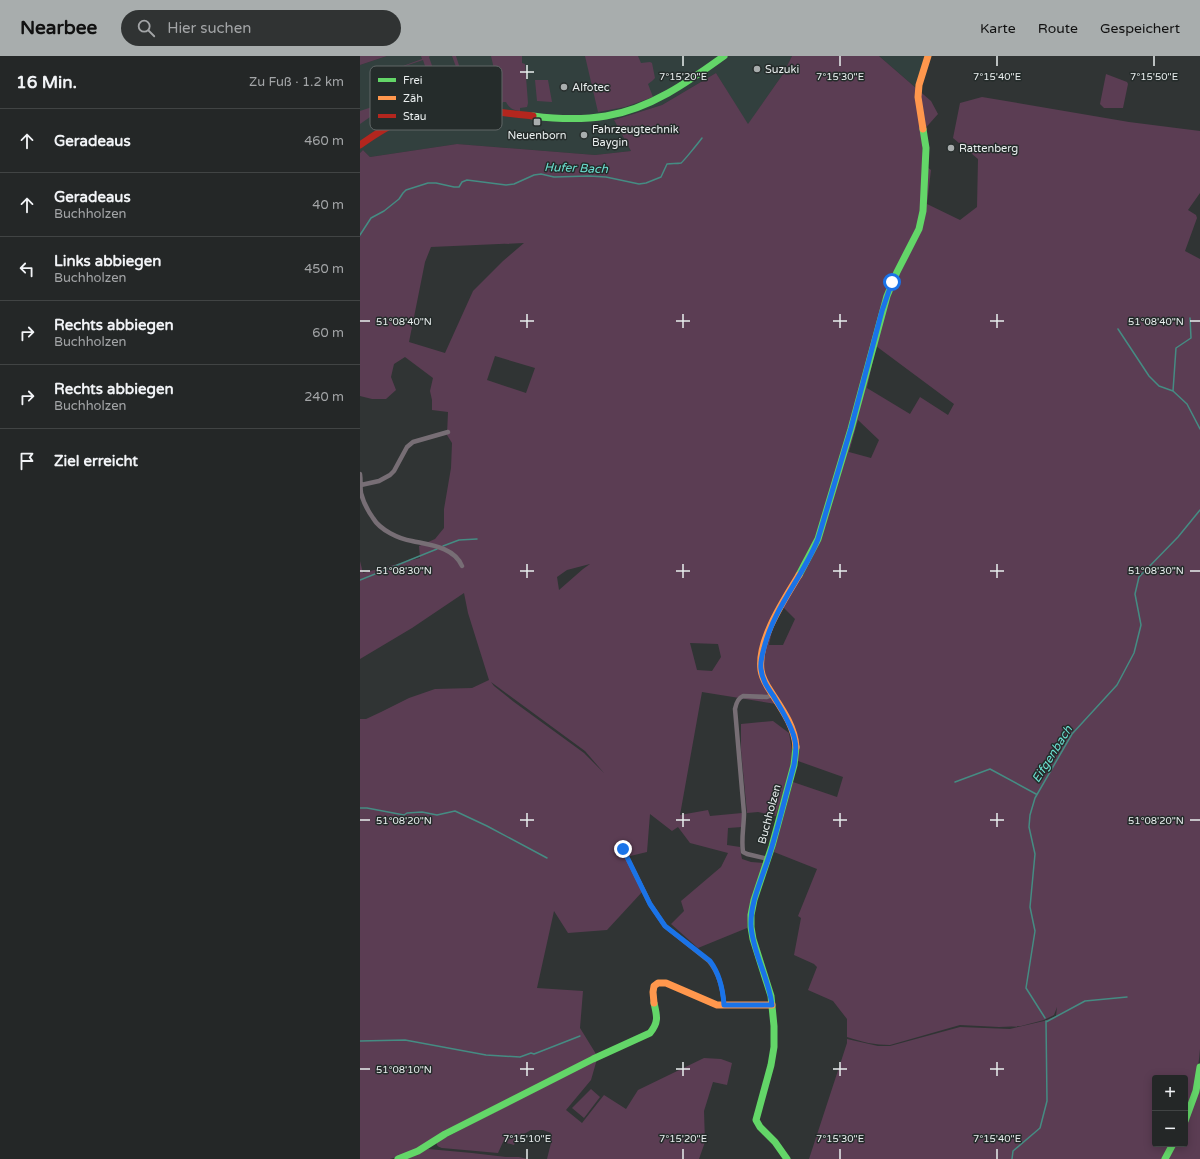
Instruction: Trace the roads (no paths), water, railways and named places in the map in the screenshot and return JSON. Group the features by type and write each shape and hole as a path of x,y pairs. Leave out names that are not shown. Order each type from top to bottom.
{"street":[{"path":"502,113 571,118 618,113 645,105 670,93 724,56"},
{"name":"Buchholzen","path":"786,1159 775,1142 760,1127 756,1120 767,1083 774,1048 774,1026 770,990 754,942 751,921 754,900 768,859 795,757 795,741 790,727 764,681 761,670 761,660 768,632 775,616 818,539 851,428 887,296 896,272 915,238 921,220 923,211 926,148 918,97 919,85 928,56"},
{"path":"360,146 383,130"},
{"path":"361,485 379,481 390,476 407,447 413,442 448,432"},
{"path":"360,474 363,497 372,518 376,523 400,538 433,545 447,550 458,558 462,566"},
{"path":"768,859 744,853 742,850 744,813 735,709 736,705 743,696 767,697 772,695"},
{"path":"623,849 650,904 665,926 710,961 722,988 724,1005"},
{"path":"398,1159 418,1152 445,1134 607,1052 646,1036 652,1032 658,1021 652,992 656,984 660,982 678,987 717,1005 772,1005"},
{"path":"1188,1113 1196,1091 1200,1067"},
{"path":"1165,1159 1171,1147"}],"waterway":[{"name":"Hufer Bach","path":"360,235 371,218 384,211 399,199 406,190 428,183 459,187 462,182 467,180 506,185 514,184 534,175 541,174 554,177 606,177 639,184 646,183 661,177 667,164 681,163 702,138"},
{"name":"Eifgenbach","path":"1173,391 1176,348 1191,338 1190,318"},
{"name":"Eifgenbach","path":"1118,329 1149,376 1159,386 1173,391 1187,404 1200,429"},
{"name":"Eifgenbach","path":"1045,1018 1026,988 1035,931 1030,907 1035,854 1029,827 1030,815 1035,798 1072,734 1117,685 1134,653 1141,625 1135,594 1139,577 1178,537 1200,510"},
{"path":"443,546 459,540 477,539"},
{"path":"360,580 437,549"},
{"path":"955,782 990,769 1036,794"},
{"path":"360,808 404,815 407,813 422,812 437,815 455,811 487,826 547,858"},
{"path":"1046,1022 1085,1001 1127,997"},
{"name":"Eifgenbach","path":"1012,1159 1013,1151 1040,1128 1047,1101 1046,1021"},
{"path":"360,1041 405,1040 486,1055 520,1057 531,1053 534,1054 580,1036"}],"place":[{"name":"Suzuki","path":"757,69"},
{"name":"Alfotec","path":"564,87"},
{"name":"Neuenborn","path":"537,122"},
{"name":"Fahrzeugtechnik Baygin","path":"584,135"},
{"name":"Rattenberg","path":"951,148"}]}
